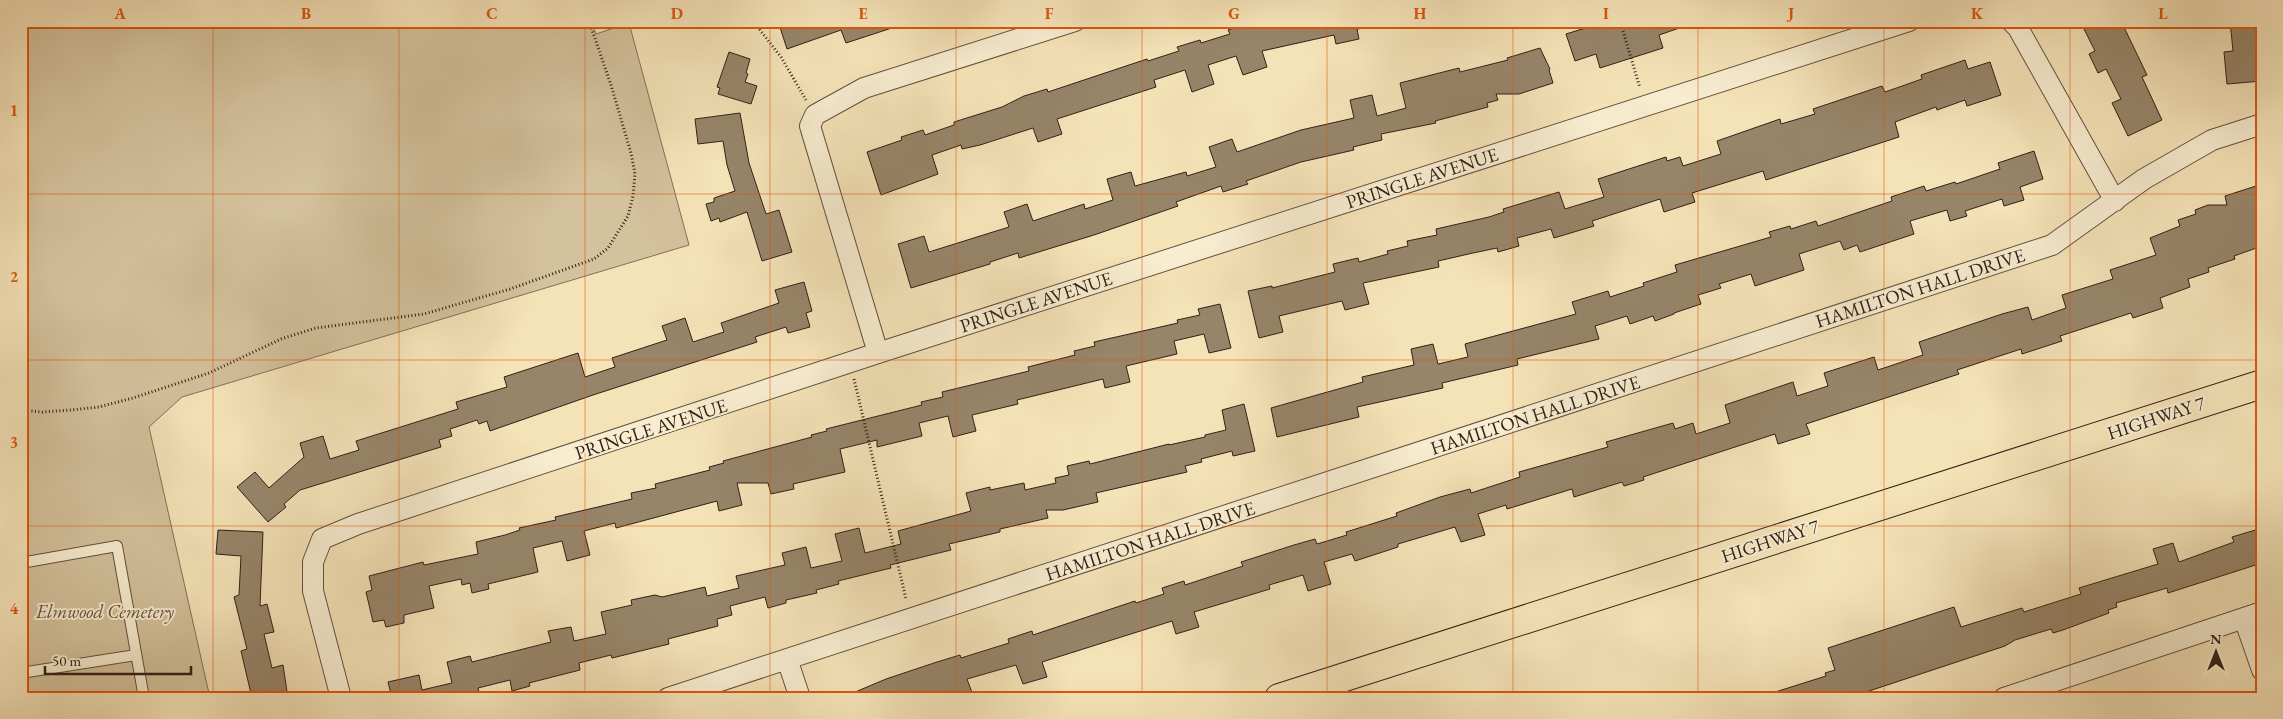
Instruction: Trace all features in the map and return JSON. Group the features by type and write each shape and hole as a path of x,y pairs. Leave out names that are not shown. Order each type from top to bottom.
{"main road":[{"name":"HIGHWAY 7","path":"1279,698 2262,384"}],"street":[{"path":"878,353 810,126 815,115 864,88 1075,21"},
{"name":"PRINGLE AVENUE","path":"341,698 313,591 313,562 322,539 358,524 850,364 878,353 1909,21"},
{"path":"2011,21 2018,28 2115,200"},
{"name":"HAMILTON HALL DRIVE","path":"786,659 2052,245 2144,179 2212,140 2262,124"},
{"path":"2004,698 2253,615 2262,670"},
{"path":"668,698 786,659 800,698"}],"lane":[{"path":"21,563 117,546 144,698"},
{"path":"21,673 136,654"}],"path":[{"path":"21,410 42,412 99,407 133,398 209,373 281,339 316,328 424,314 510,289 594,258 608,248 628,216 633,196 635,174 631,153 611,85 588,21"},
{"path":"753,21 781,57 815,115"},
{"path":"1620,21 1646,106"},
{"path":"850,364 910,619"}],"green space":[{"name":"Elmwood Cemetery","path":"21,21 591,21 596,34 629,23 689,245 182,397 149,427 210,698 21,698"}],"building":[{"path":"778,21 903,21 904,24 846,43 841,30 787,49"},
{"path":"1254,21 1364,21 1365,28 1357,29 1359,39 1336,44 1334,35 1262,51 1267,67 1243,75 1236,56 1208,65 1214,84 1192,92 1185,70 1154,80 1156,87 1057,119 1062,134 1038,142 1033,128 980,145 962,149 961,145 932,155 938,174 881,195 867,152 902,140 901,137 923,130 925,135 954,125 954,122 1002,107 1024,96 1047,89 1048,92 1147,59 1148,61 1179,51 1177,47 1200,40 1201,43 1230,34 1228,30"},
{"path":"1590,21 1690,21 1691,24 1659,35 1663,48 1600,68 1596,54 1575,61 1566,34 1592,26"},
{"path":"2080,21 2121,21 2147,75 2142,77 2162,120 2128,136 2112,103 2121,99 2106,69 2098,73 2089,54 2095,51"},
{"path":"2230,21 2262,21 2262,81 2227,84 2224,52 2233,51"},
{"path":"1540,48 1550,69 1553,83 1519,94 1496,94 1498,100 1487,103 1488,107 1435,121 1436,123 1381,134 1382,140 1353,147 1354,150 1301,162 1246,181 1248,184 1223,192 1221,186 1176,202 1178,206 1094,235 1019,258 1018,253 990,262 990,264 911,288 898,244 924,236 929,252 1009,227 1004,212 1027,204 1033,221 1084,204 1085,209 1113,200 1107,179 1131,172 1135,186 1186,172 1187,176 1216,167 1209,147 1232,139 1237,152 1301,130 1354,118 1350,100 1372,95 1377,116 1406,108 1400,83 1459,68 1460,72 1508,60 1507,58"},
{"path":"729,52 750,59 745,82 757,86 751,104 718,94 720,88 717,87"},
{"path":"1965,60 1968,69 1990,62 2001,95 1967,106 1965,100 1937,110 1936,107 1895,122 1899,137 1766,180 1763,171 1692,193 1695,202 1664,212 1660,199 1592,221 1594,226 1554,238 1551,229 1517,238 1519,246 1498,252 1497,248 1438,261 1439,267 1363,283 1369,304 1345,310 1342,301 1279,316 1283,332 1259,338 1248,291 1272,286 1272,288 1335,272 1333,264 1358,258 1359,262 1388,254 1387,251 1408,246 1407,241 1437,235 1436,229 1489,217 1504,212 1503,209 1559,192 1565,209 1604,197 1598,179 1666,157 1667,161 1680,157 1683,166 1721,154 1717,141 1780,119 1781,124 1815,114 1813,109 1882,86 1885,92 1922,79 1921,75"},
{"path":"740,113 749,163 766,214 779,210 792,252 762,261 747,212 720,222 719,218 711,221 706,204 714,202 714,198 735,191 727,165 723,141 698,144 695,119"},
{"path":"2034,151 2043,179 2020,187 2024,200 2004,206 2002,199 1965,211 1967,216 1950,221 1947,210 1910,221 1914,234 1860,252 1857,245 1844,250 1840,241 1799,254 1804,270 1755,286 1751,274 1719,284 1721,288 1698,295 1701,304 1655,321 1653,316 1630,324 1627,316 1595,326 1599,339 1517,359 1518,365 1442,383 1443,388 1357,407 1359,417 1277,437 1271,408 1363,382 1362,377 1414,365 1411,349 1433,344 1438,364 1468,357 1465,344 1576,314 1572,302 1608,291 1610,297 1644,286 1643,283 1677,272 1675,265 1771,237 1769,232 1790,226 1791,229 1816,221 1818,226 1892,201 1891,197 1924,186 1926,191 1955,182 1956,184 2000,169 1998,163"},
{"path":"2256,186 2262,201 2262,246 2234,256 2235,259 2208,268 2209,272 2188,279 2190,287 2160,298 2163,308 2133,318 2131,313 2060,336 2062,341 2022,354 2021,349 1957,370 1959,374 1806,424 1810,434 1778,444 1775,434 1643,477 1644,480 1624,486 1622,482 1574,497 1572,489 1507,509 1506,505 1478,514 1485,535 1461,542 1455,527 1398,544 1398,547 1355,561 1352,554 1324,562 1331,584 1308,591 1303,575 1269,585 1270,589 1194,612 1199,627 1176,634 1172,621 1042,662 1047,677 1023,684 1016,665 967,679 974,698 913,698 911,693 897,698 841,698 886,679 937,662 960,655 961,658 1009,643 1008,639 1032,631 1033,635 1135,601 1136,603 1164,594 1162,588 1184,581 1185,585 1243,566 1241,562 1315,539 1317,544 1347,535 1346,532 1397,516 1396,513 1440,497 1470,489 1471,493 1520,477 1519,472 1608,447 1606,442 1673,423 1675,429 1693,423 1696,434 1730,423 1725,405 1793,382 1797,396 1828,386 1824,373 1874,357 1878,370 1923,355 1919,342 2002,314 2028,307 2032,320 2066,308 2062,295 2113,279 2110,270 2156,255 2150,238 2180,226 2178,220 2196,214 2195,210 2208,205 2227,205 2225,196"},
{"path":"804,282 812,311 806,313 810,327 788,333 786,327 755,337 757,342 593,395 490,431 487,421 479,424 477,420 450,429 452,436 439,440 441,447 300,490 284,504 286,507 268,522 237,487 255,472 269,488 304,457 300,443 323,436 330,459 359,450 356,441 458,409 456,402 507,387 504,377 578,353 585,377 615,367 612,358 667,340 662,326 685,318 693,342 724,332 721,323 779,303 775,290"},
{"path":"1220,304 1231,348 1209,353 1204,334 1174,341 1177,354 1126,366 1130,382 1105,388 1103,379 1017,400 1018,404 972,415 976,431 953,437 948,416 919,423 922,436 877,447 877,440 840,449 845,472 793,484 794,489 771,494 768,483 737,483 742,505 719,511 717,501 616,528 615,523 584,531 590,555 567,561 562,541 533,548 538,572 488,584 489,589 472,593 470,583 462,585 461,579 429,586 434,608 404,615 404,623 386,627 384,620 373,622 366,592 372,590 369,576 423,562 424,565 478,554 476,542 505,535 520,530 519,528 556,520 555,517 632,499 631,493 656,488 655,484 710,470 709,467 724,463 723,461 812,437 811,435 827,431 826,429 922,405 921,402 943,397 942,392 1029,371 1028,367 1075,355 1074,351 1095,346 1094,342 1178,323 1177,320 1200,315 1198,309"},
{"path":"1244,404 1255,451 1233,456 1232,451 1201,459 1202,462 1185,466 1187,472 1096,493 1098,502 1063,510 1046,510 1048,518 1000,529 1000,532 949,544 951,550 890,565 891,568 838,581 839,584 816,590 817,593 786,600 786,603 768,608 765,597 730,606 732,615 717,619 718,626 668,639 669,644 612,658 611,655 579,663 580,670 529,683 530,686 512,691 510,680 478,688 480,698 392,698 388,682 419,675 422,690 452,683 447,662 470,656 472,662 551,642 548,631 571,627 574,641 606,634 601,612 632,605 631,600 655,595 662,597 705,587 707,596 739,588 736,576 785,565 782,553 806,547 811,568 842,561 835,534 859,528 865,553 901,544 898,531 971,511 966,493 990,487 990,490 1024,483 1025,490 1056,483 1055,478 1069,475 1067,466 1089,461 1090,464 1205,437 1205,435 1226,430 1222,410"},
{"path":"2262,528 2262,563 2168,593 2167,588 2116,603 2117,607 2108,610 2109,613 2063,630 2053,633 2051,629 2015,640 2005,646 1848,698 1770,698 1769,694 1826,676 1825,673 1835,670 1828,648 1954,607 1961,627 2022,608 2024,612 2081,594 2079,588 2158,564 2153,549 2173,543 2179,562 2234,542 2232,537"},
{"path":"218,530 263,532 260,606 267,604 274,632 264,634 272,668 283,665 288,698 252,698 241,651 247,649 234,597 239,595 241,556 216,554"}]}
